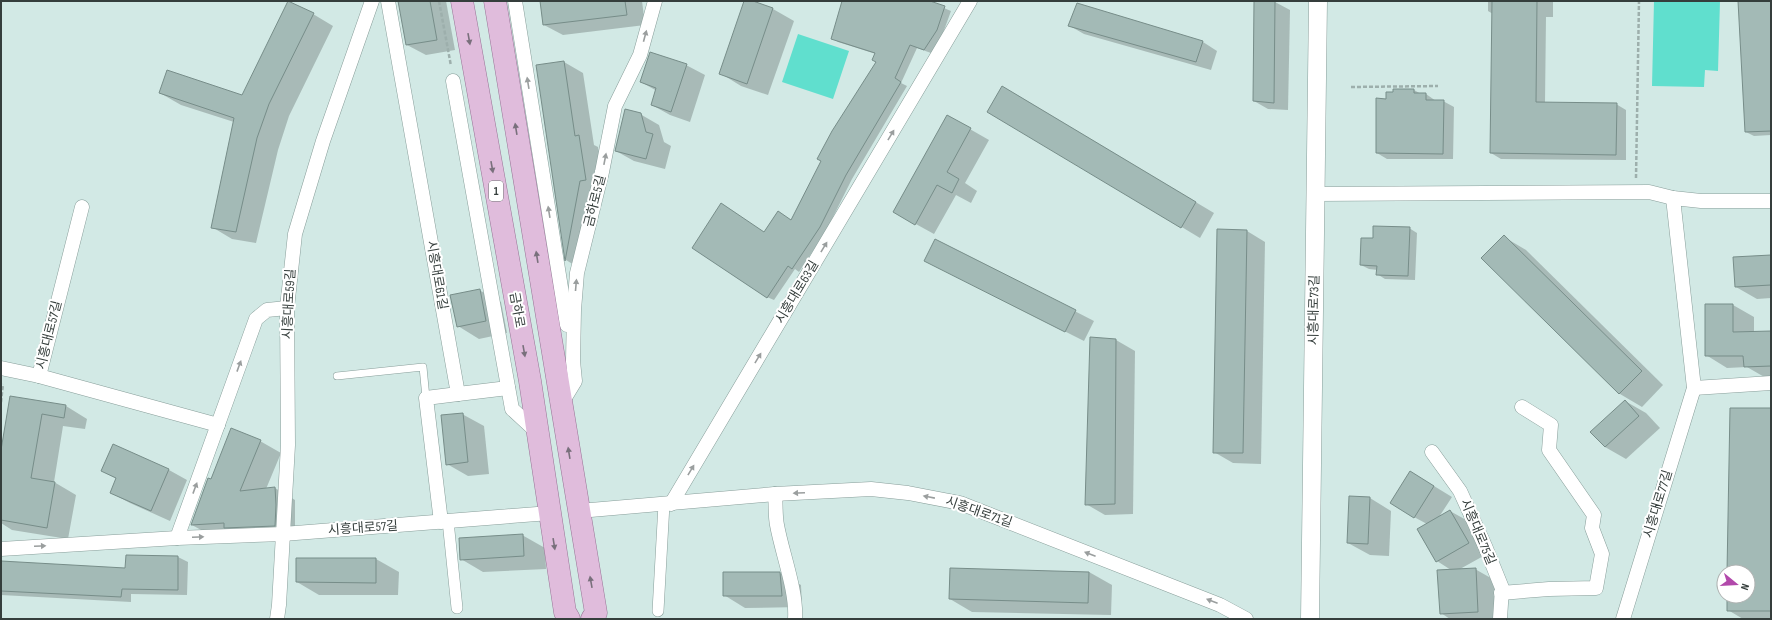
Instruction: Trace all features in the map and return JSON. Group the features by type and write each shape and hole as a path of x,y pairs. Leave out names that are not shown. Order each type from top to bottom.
{"main road":[{"name":"금하로","path":"462,1 537,432 565,612 569,619"},
{"path":"495,1 596,613 592,619"}],"street":[{"name":"시흥대로59길","path":"277,619 288,445 287,308 294,234 323,141 372,1"},
{"name":"시흥대로61길","path":"388,1 458,394"},
{"path":"515,1 573,361"},
{"name":"금하로5길","path":"561,404 575,381 573,361 574,310 577,273 602,172 615,106 640,55 655,1"},
{"name":"시흥대로63길","path":"668,504 970,1"},
{"name":"시흥대로73길","path":"1310,619 1318,1"},
{"path":"453,81 512,409 537,432"},
{"path":"1315,194 1649,192 1673,198 1701,201 1771,201"},
{"name":"시흥대로77길","path":"1623,619 1694,388 1673,198"},
{"name":"시흥대로57길","path":"82,207 39,376 218,425"},
{"path":"177,538 256,319 267,310 287,308"},
{"path":"1,368 39,376"},
{"path":"1694,388 1771,383"},
{"path":"457,608 426,398 508,388"},
{"path":"1501,593 1549,589 1596,588 1602,554 1592,528 1594,515 1549,450 1551,425 1522,406"},
{"name":"시흥대로75길","path":"1432,452 1460,491 1485,546 1502,588 1500,619"},
{"name":"시흥대로71길","path":"668,504 775,494 871,489 908,493 960,503 1220,605 1246,619"},
{"path":"775,494 776,523 796,610 795,619"},
{"path":"579,511 668,504 658,611"},
{"name":"시흥대로57길","path":"1,549 177,538 283,534 550,513"}],"lane":[{"path":"337,376 423,367 426,398"}],"path":[{"path":"439,1 453,81"},
{"path":"1636,178 1639,1"},
{"path":"1351,87 1438,86"}],"green space":[{"path":"1654,1 1720,1 1718,71 1705,70 1704,87 1652,86"},
{"path":"798,34 849,51 833,99 782,82"}],"building":[{"path":"288,1 314,13 269,104 257,138 236,232 211,228 234,118 159,93 167,70 242,95"},
{"path":"398,1 430,1 437,40 406,45"},
{"path":"540,1 625,1 627,15 543,25"},
{"path":"744,1 753,1 773,8 747,84 719,74"},
{"path":"842,1 930,1 945,6 937,30 924,50 910,45 895,78 901,82 846,175 820,227 792,269 788,266 767,298 692,248 721,203 764,232 778,211 791,220 821,161 817,159 832,131 876,62 872,60 875,53 831,39"},
{"path":"1254,1 1275,1 1274,103 1253,101"},
{"path":"1492,1 1537,1 1536,102 1617,103 1616,155 1490,153"},
{"path":"1738,1 1771,1 1771,131 1745,132"},
{"path":"1077,3 1203,41 1196,62 1068,26"},
{"path":"650,52 687,64 671,112 651,105 656,88 640,82"},
{"path":"564,61 575,136 579,135 586,180 580,181 565,261 536,65"},
{"path":"1002,86 1196,202 1181,228 987,112"},
{"path":"1393,89 1414,89 1414,93 1426,93 1426,100 1444,100 1443,154 1376,153 1376,98 1386,99 1386,92 1393,92"},
{"path":"625,109 641,113 646,132 653,134 646,159 615,151"},
{"path":"947,115 971,128 947,172 959,179 952,193 937,185 915,225 893,212"},
{"path":"1373,226 1410,227 1408,276 1376,275 1377,266 1360,265 1361,238 1373,238"},
{"path":"1217,229 1247,230 1243,453 1213,453"},
{"path":"1504,235 1642,371 1619,394 1481,258"},
{"path":"935,239 1076,310 1065,332 924,261"},
{"path":"1771,255 1771,285 1735,287 1733,257"},
{"path":"480,289 486,321 457,327 450,295"},
{"path":"1705,304 1733,304 1733,332 1771,331 1771,366 1744,367 1743,356 1705,356"},
{"path":"1090,337 1116,339 1115,504 1085,505"},
{"path":"10,396 66,405 64,418 42,414 31,478 55,482 47,528 1,520 1,450"},
{"path":"1625,400 1639,416 1605,447 1590,432"},
{"path":"1730,408 1771,408 1771,611 1727,611 1727,604 1756,604 1756,564 1727,564"},
{"path":"463,413 468,462 446,465 441,415"},
{"path":"231,428 261,440 240,491 275,487 275,526 224,528 224,523 191,525 208,478 211,479"},
{"path":"113,444 169,469 151,511 110,493 116,478 101,471"},
{"path":"1410,471 1434,486 1414,518 1390,503"},
{"path":"1349,496 1370,497 1368,544 1347,543"},
{"path":"1450,510 1469,543 1436,562 1417,529"},
{"path":"523,534 524,556 460,560 459,538"},
{"path":"126,555 178,556 178,590 122,589 121,597 1,591 1,561 125,568"},
{"path":"296,558 376,558 376,583 296,582"},
{"path":"950,568 1089,572 1088,603 949,599"},
{"path":"1476,568 1478,612 1440,614 1437,570"},
{"path":"723,572 780,572 782,596 723,596"}]}
